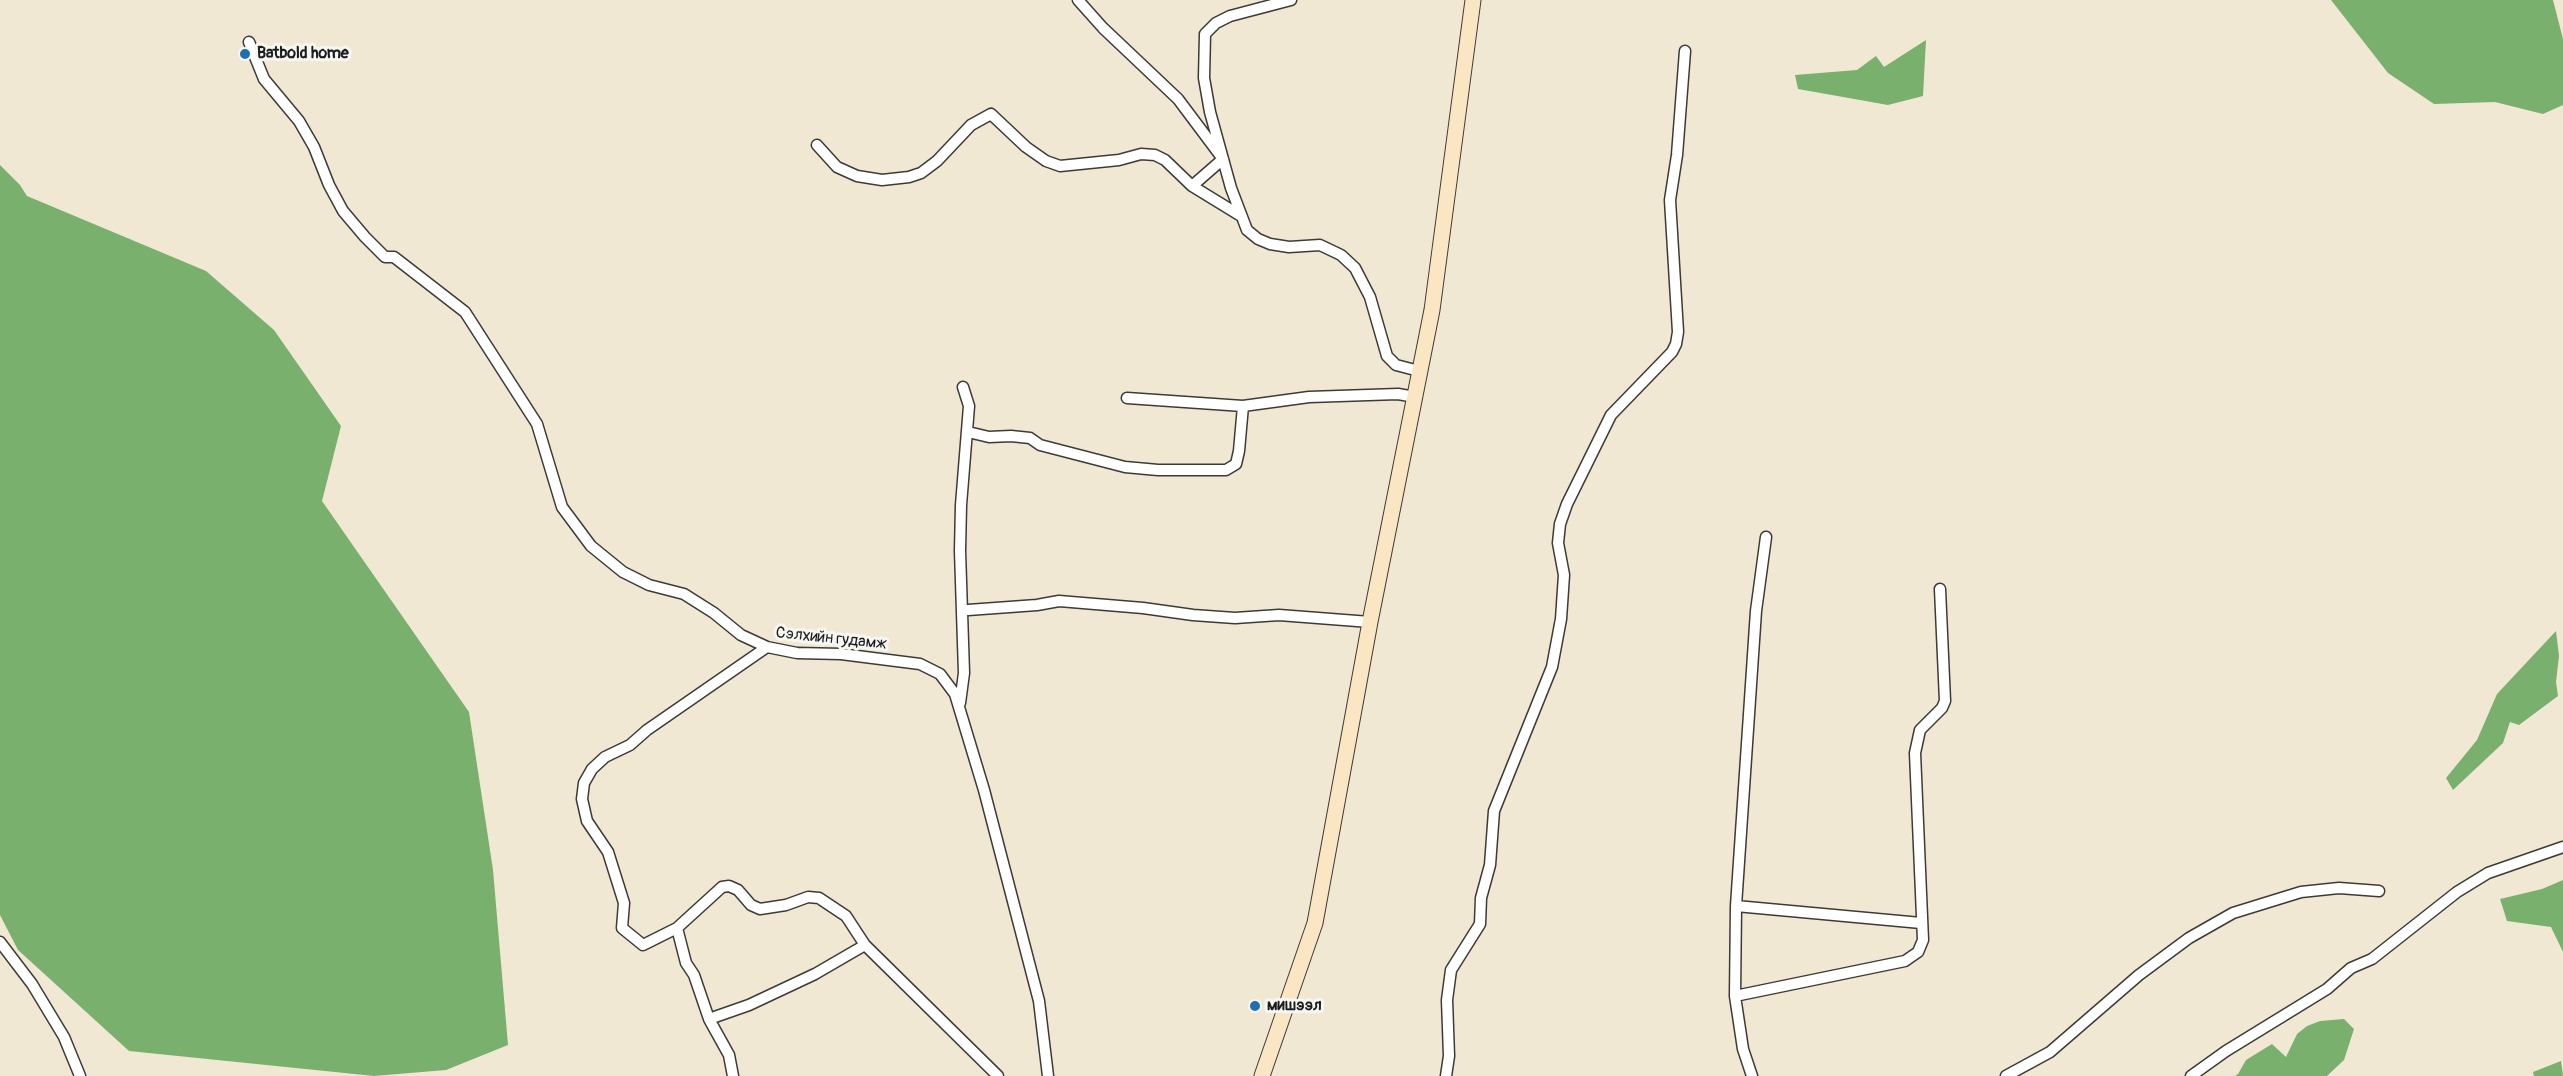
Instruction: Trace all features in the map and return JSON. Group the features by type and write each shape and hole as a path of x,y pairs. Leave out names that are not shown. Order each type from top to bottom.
{"main road":[{"path":"1262,1076 1315,922 1370,622 1432,310 1473,0"}],"street":[{"path":"1078,0 1103,28 1178,99 1223,159"},
{"path":"1291,0 1230,16 1216,23 1205,34 1204,78 1210,112 1241,216 1247,230 1258,239 1270,244 1320,245 1341,255 1355,268 1370,297 1387,356 1396,365 1419,371"},
{"name":"Сэлхийн гудамж","path":"249,42 264,79 300,121 314,147 329,186 344,211 385,257 393,257 465,312 537,424 562,507 591,546 623,572 649,585 684,594 714,613 741,635 766,647 797,653 841,654 920,664 940,674 956,694 1040,1000 1048,1076"},
{"path":"1446,1076 1449,1056 1447,1000 1451,970 1480,924 1480,898 1490,865 1494,811 1552,667 1561,618 1564,575 1558,543 1560,524 1567,504 1611,415 1672,352 1676,344 1670,200 1677,155 1685,51"},
{"path":"817,145 837,167 857,176 882,180 909,177 921,173 937,161 971,125 991,114 1026,147 1046,161 1060,166 1119,160 1141,154 1155,155 1165,160 1192,186 1241,216"},
{"path":"1192,186 1223,159"},
{"path":"959,706 964,673 960,551 969,406 963,387"},
{"path":"1128,398 1243,406 1309,397 1398,394 1415,397"},
{"path":"968,432 989,437 1030,438 1040,445 1125,467 1158,470 1227,470 1236,464 1243,406"},
{"path":"1752,1076 1743,1048 1735,996 1736,906 1756,611 1766,537"},
{"path":"1735,996 1905,961 1918,951 1923,940 1915,753 1920,730 1942,708 1945,701 1940,589"},
{"path":"968,610 1037,605 1059,601 1235,618 1279,615 1370,622"},
{"path":"766,647 647,730 630,745 604,756 592,769 584,783 582,799 587,821 608,852 624,903 622,928 643,945 677,928 722,887 729,886 738,890 751,905 759,909 786,905 808,897 819,898 846,916 864,945 998,1076"},
{"path":"2191,1076 2226,1051 2327,989 2351,968 2372,959 2465,887 2488,873 2563,847"},
{"path":"2006,1076 2050,1052 2139,975 2189,938 2233,913 2301,892 2339,888 2379,891"},
{"path":"1736,906 1921,923"},
{"path":"677,928 686,963 694,975 709,1019 729,1056 734,1076"},
{"path":"0,942 32,984 64,1037 80,1076"},
{"path":"709,1019 749,1005 815,974 864,945"}],"green space":[{"path":"2331,0 2553,0 2563,39 2563,105 2543,114 2495,102 2434,104 2388,73"},
{"path":"1926,40 1923,96 1888,105 1798,89 1795,75 1857,70 1876,56 1884,67"},
{"path":"0,165 20,185 27,196 206,271 274,330 341,426 322,501 469,712 493,870 508,1045 446,1070 374,1076 129,1051 18,950 0,915"},
{"path":"2556,631 2559,656 2556,682 2558,696 2519,725 2510,722 2503,743 2453,790 2446,778 2477,740 2497,694"},
{"path":"2563,880 2563,952 2551,927 2507,921 2500,899 2542,889"},
{"path":"2344,1019 2354,1029 2344,1060 2327,1076 2235,1076 2246,1060 2272,1044 2286,1057 2297,1034 2307,1026 2320,1021"},
{"path":"2561,1061 2563,1076 2534,1076 2533,1072"}],"place":[{"name":"Batbold home","path":"245,54"},
{"name":"мишээл","path":"1255,1006"}]}
